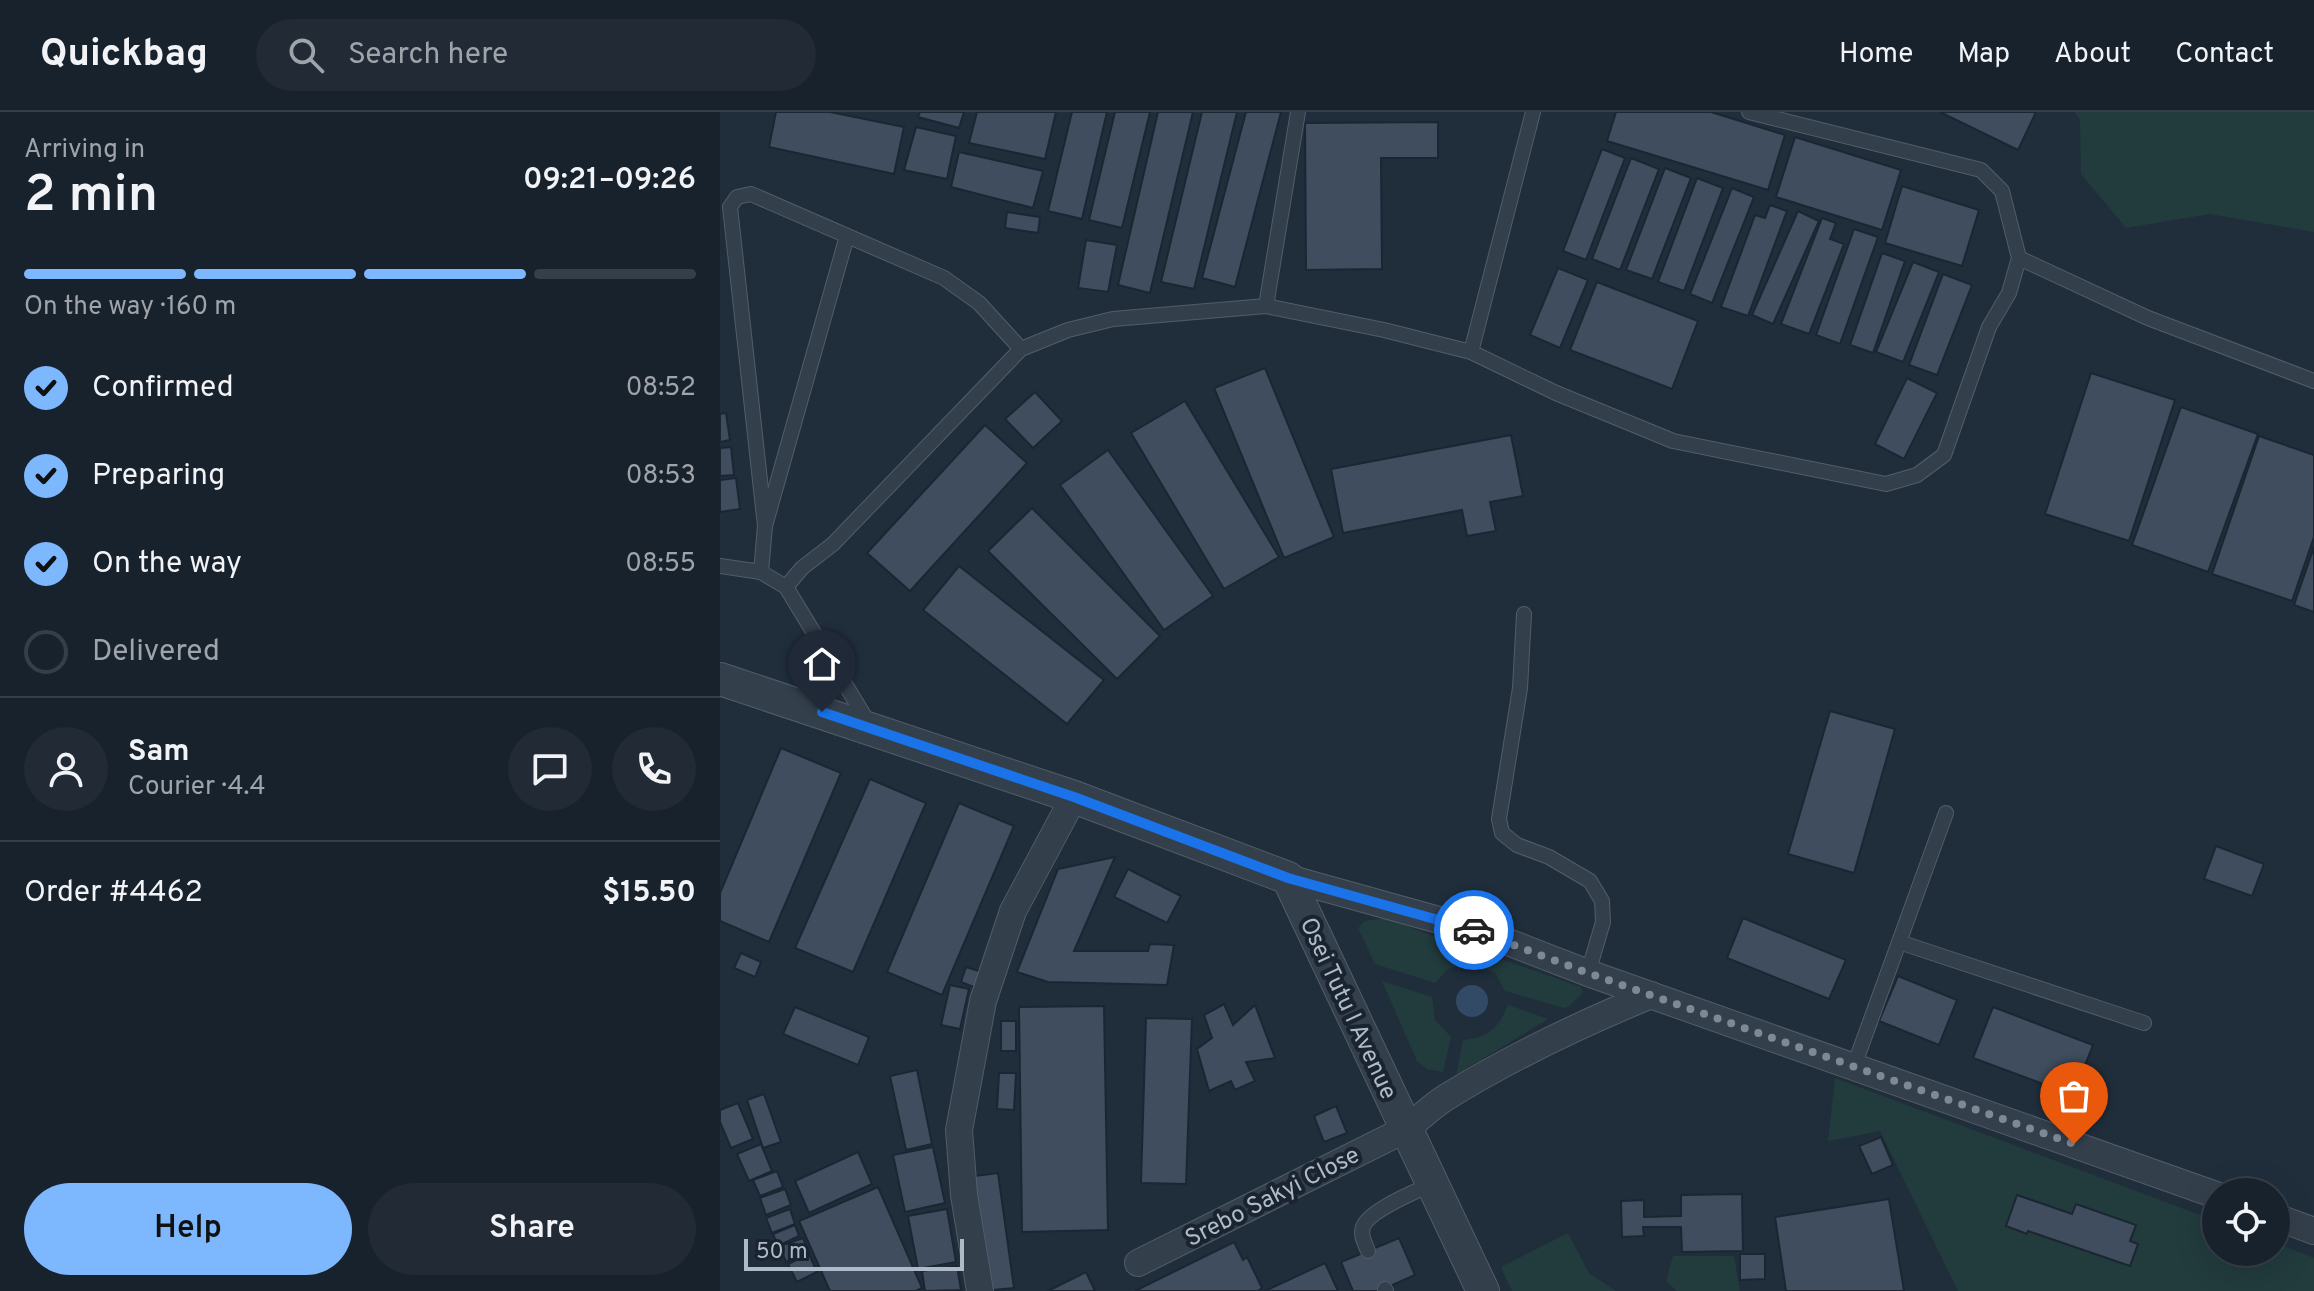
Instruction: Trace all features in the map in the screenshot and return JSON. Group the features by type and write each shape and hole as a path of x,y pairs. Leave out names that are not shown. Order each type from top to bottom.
{"street":[{"path":"720,679 1074,797 1288,878 1482,932 1588,973 2202,1190"},
{"path":"980,1291 964,1195 959,1130 981,1015 1013,911 1074,797"},
{"name":"Osei Tutu I Avenue","path":"1288,878 1483,1291"},
{"name":"Srebo Sakyi Close","path":"1138,1263 1406,1129 1443,1100 1498,1069 1589,1022 1651,995"},
{"path":"2290,1222 2314,1231"}],"lane":[{"path":"1266,306 1298,112"},
{"path":"1471,352 1533,112"},
{"path":"786,587 802,568 833,544 1021,349 1068,330 1113,319 1266,306 1384,330 1471,352 1556,393 1673,441 1886,484 1917,475 1944,455 1989,327 2009,293 2019,258 2002,191 1981,170 1749,112"},
{"path":"765,526 730,207 737,197 751,194 944,278 979,303 1021,349"},
{"path":"761,572 765,526 847,236"},
{"path":"2019,258 2148,318 2314,381"},
{"path":"720,566 761,572 786,587 872,729"},
{"path":"1524,614 1520,688 1499,819 1502,833 1517,845 1549,857 1590,881 1602,901 1603,922 1588,973"},
{"path":"1854,1066 1946,813"},
{"path":"1899,942 2144,1023"},
{"path":"1368,1251 1362,1235 1364,1224 1371,1215 1432,1184"}],"green space":[{"path":"2075,112 2314,112 2314,232 2210,214 2126,228 2081,174 2080,120"},
{"path":"1387,918 1463,948 1467,954 1463,964 1448,969 1435,983 1375,964 1358,928 1365,921"},
{"path":"1487,954 1581,987 1583,993 1564,1008 1505,991 1496,974 1482,966"},
{"path":"1382,981 1432,997 1435,1020 1451,1037 1443,1072 1427,1069 1417,1061"},
{"path":"1508,1005 1548,1019 1456,1075 1463,1040 1480,1037 1492,1030"},
{"path":"1835,1078 2202,1216 2202,1266 2290,1266 2290,1249 2314,1258 2314,1291 1958,1291 1880,1131 1828,1141"},
{"path":"1568,1233 1589,1273 1616,1291 1512,1291 1501,1267"},
{"path":"1673,1256 1734,1256 1740,1291 1677,1291 1666,1281"}],"water":[{"path":"1472,985 1483,990 1488,1001 1483,1012 1472,1017 1461,1012 1456,1001 1461,990"}],"building":[{"path":"776,112 830,112 904,127 894,174 769,147"},
{"path":"920,112 964,112 959,128 918,117"},
{"path":"977,112 1056,112 1045,159 969,143"},
{"path":"1072,112 1107,112 1082,219 1048,211"},
{"path":"1115,112 1150,112 1122,228 1089,220"},
{"path":"1158,112 1193,112 1150,293 1118,285"},
{"path":"1202,112 1237,112 1194,289 1161,282"},
{"path":"1246,112 1281,112 1235,287 1202,278"},
{"path":"1616,112 1711,112 1785,135 1768,190 1607,141"},
{"path":"1940,112 2036,112 2018,150"},
{"path":"1438,122 1438,158 1381,158 1382,269 1306,270 1305,123"},
{"path":"916,127 956,136 947,179 904,170"},
{"path":"1795,137 1901,170 1882,230 1776,197"},
{"path":"1602,149 1625,158 1586,260 1563,251"},
{"path":"959,152 1043,171 1033,208 951,187"},
{"path":"1631,158 1659,169 1620,270 1592,259"},
{"path":"1665,168 1691,178 1652,279 1626,270"},
{"path":"1697,178 1723,188 1684,291 1658,282"},
{"path":"1902,186 1979,210 1962,266 1885,243"},
{"path":"1732,188 1754,197 1712,303 1690,294"},
{"path":"1770,205 1787,211 1748,316 1721,307 1755,215 1765,218"},
{"path":"1798,211 1819,221 1773,324 1752,315"},
{"path":"1007,212 1040,217 1038,233 1005,228"},
{"path":"1822,218 1836,223 1830,239 1844,244 1809,334 1781,324"},
{"path":"1854,229 1878,237 1840,344 1816,335"},
{"path":"1086,240 1117,245 1108,292 1078,288"},
{"path":"1882,253 1905,261 1873,353 1850,345"},
{"path":"1913,262 1939,272 1903,362 1876,352"},
{"path":"1558,268 1588,280 1560,348 1530,335"},
{"path":"1943,274 1972,285 1937,375 1909,365"},
{"path":"1597,282 1698,321 1672,389 1570,350"},
{"path":"1265,368 1334,537 1284,558 1214,388"},
{"path":"2091,373 2175,400 2129,541 2045,514"},
{"path":"1907,378 1937,393 1904,459 1875,444"},
{"path":"1035,392 1062,421 1033,448 1005,419"},
{"path":"1185,401 1279,557 1224,589 1131,433"},
{"path":"2181,407 2258,434 2208,572 2132,545"},
{"path":"726,413 730,440 720,442 720,414"},
{"path":"985,425 1027,463 910,591 867,553"},
{"path":"1511,435 1523,496 1490,502 1496,531 1467,536 1462,510 1343,533 1331,469"},
{"path":"2259,436 2314,455 2314,537 2292,601 2212,574"},
{"path":"731,447 734,475 720,476 720,448"},
{"path":"1108,450 1213,596 1164,630 1060,485"},
{"path":"736,478 740,509 720,512 720,480"},
{"path":"1032,508 1160,636 1117,679 988,551"},
{"path":"2314,547 2314,612 2294,605"},
{"path":"959,566 1104,680 1067,724 923,610"},
{"path":"1830,711 1895,729 1854,873 1788,854"},
{"path":"781,748 841,773 769,942 720,921 720,893"},
{"path":"870,779 926,803 853,972 795,948"},
{"path":"959,803 1014,826 942,995 887,972"},
{"path":"2216,846 2264,864 2252,896 2204,879"},
{"path":"1115,857 1074,951 1148,951 1150,944 1174,945 1167,985 1048,982 1017,972 1058,869"},
{"path":"1128,869 1181,896 1167,923 1114,897"},
{"path":"1743,918 1846,960 1829,999 1727,958"},
{"path":"741,953 761,962 755,977 734,968"},
{"path":"966,967 982,972 976,988 961,982"},
{"path":"1898,976 1957,1000 1939,1045 1879,1021"},
{"path":"950,985 969,989 960,1029 941,1025"},
{"path":"1224,1004 1233,1025 1255,1005 1275,1058 1246,1062 1255,1081 1235,1090 1231,1081 1209,1091 1197,1049 1212,1038 1204,1015"},
{"path":"1104,1006 1108,1230 1022,1232 1019,1007"},
{"path":"795,1007 869,1037 858,1065 783,1034"},
{"path":"1993,1007 2093,1045 2073,1095 1973,1058"},
{"path":"1146,1018 1192,1019 1186,1184 1141,1183"},
{"path":"1001,1021 1016,1021 1016,1051 1001,1051"},
{"path":"917,1070 932,1144 906,1150 890,1076"},
{"path":"999,1073 1016,1073 1014,1110 997,1109"},
{"path":"764,1094 781,1142 763,1148 747,1100"},
{"path":"738,1103 753,1139 731,1148 720,1122 720,1110"},
{"path":"1336,1106 1347,1133 1324,1142 1314,1116"},
{"path":"1881,1137 1893,1165 1872,1174 1859,1146"},
{"path":"761,1144 772,1171 749,1181 737,1154"},
{"path":"933,1147 945,1203 905,1212 893,1155"},
{"path":"858,1152 872,1184 809,1213 795,1181"},
{"path":"777,1171 783,1187 760,1196 753,1180"},
{"path":"998,1173 1014,1288 982,1291 967,1177"},
{"path":"878,1187 922,1288 916,1291 830,1291 799,1221"},
{"path":"785,1189 791,1205 766,1215 760,1198"},
{"path":"1742,1194 1743,1251 1682,1252 1681,1227 1643,1227 1644,1236 1622,1237 1621,1201 1644,1200 1644,1217 1681,1216 1681,1195"},
{"path":"2017,1195 2072,1214 2076,1204 2136,1225 2130,1241 2138,1244 2130,1266 2006,1226"},
{"path":"1889,1199 1904,1291 1786,1291 1775,1217"},
{"path":"790,1209 795,1224 772,1233 766,1218"},
{"path":"947,1209 956,1262 918,1269 908,1216"},
{"path":"795,1225 799,1236 778,1246 773,1234"},
{"path":"803,1238 809,1253 786,1262 780,1246"},
{"path":"1399,1238 1415,1275 1379,1291 1353,1291 1341,1262"},
{"path":"1234,1242 1243,1260 1247,1257 1262,1288 1258,1291 1135,1291"},
{"path":"809,1254 817,1272 797,1282 788,1264"},
{"path":"1740,1254 1765,1254 1765,1279 1740,1280"},
{"path":"1325,1263 1338,1291 1265,1291"},
{"path":"957,1266 961,1290 925,1291 922,1271"},
{"path":"1086,1272 1095,1291 1048,1291"}],"way so far":[{"path":"1474,930 2074,1144"}],"route":[{"path":"822,712 1074,797 1288,878 1474,930"}]}
